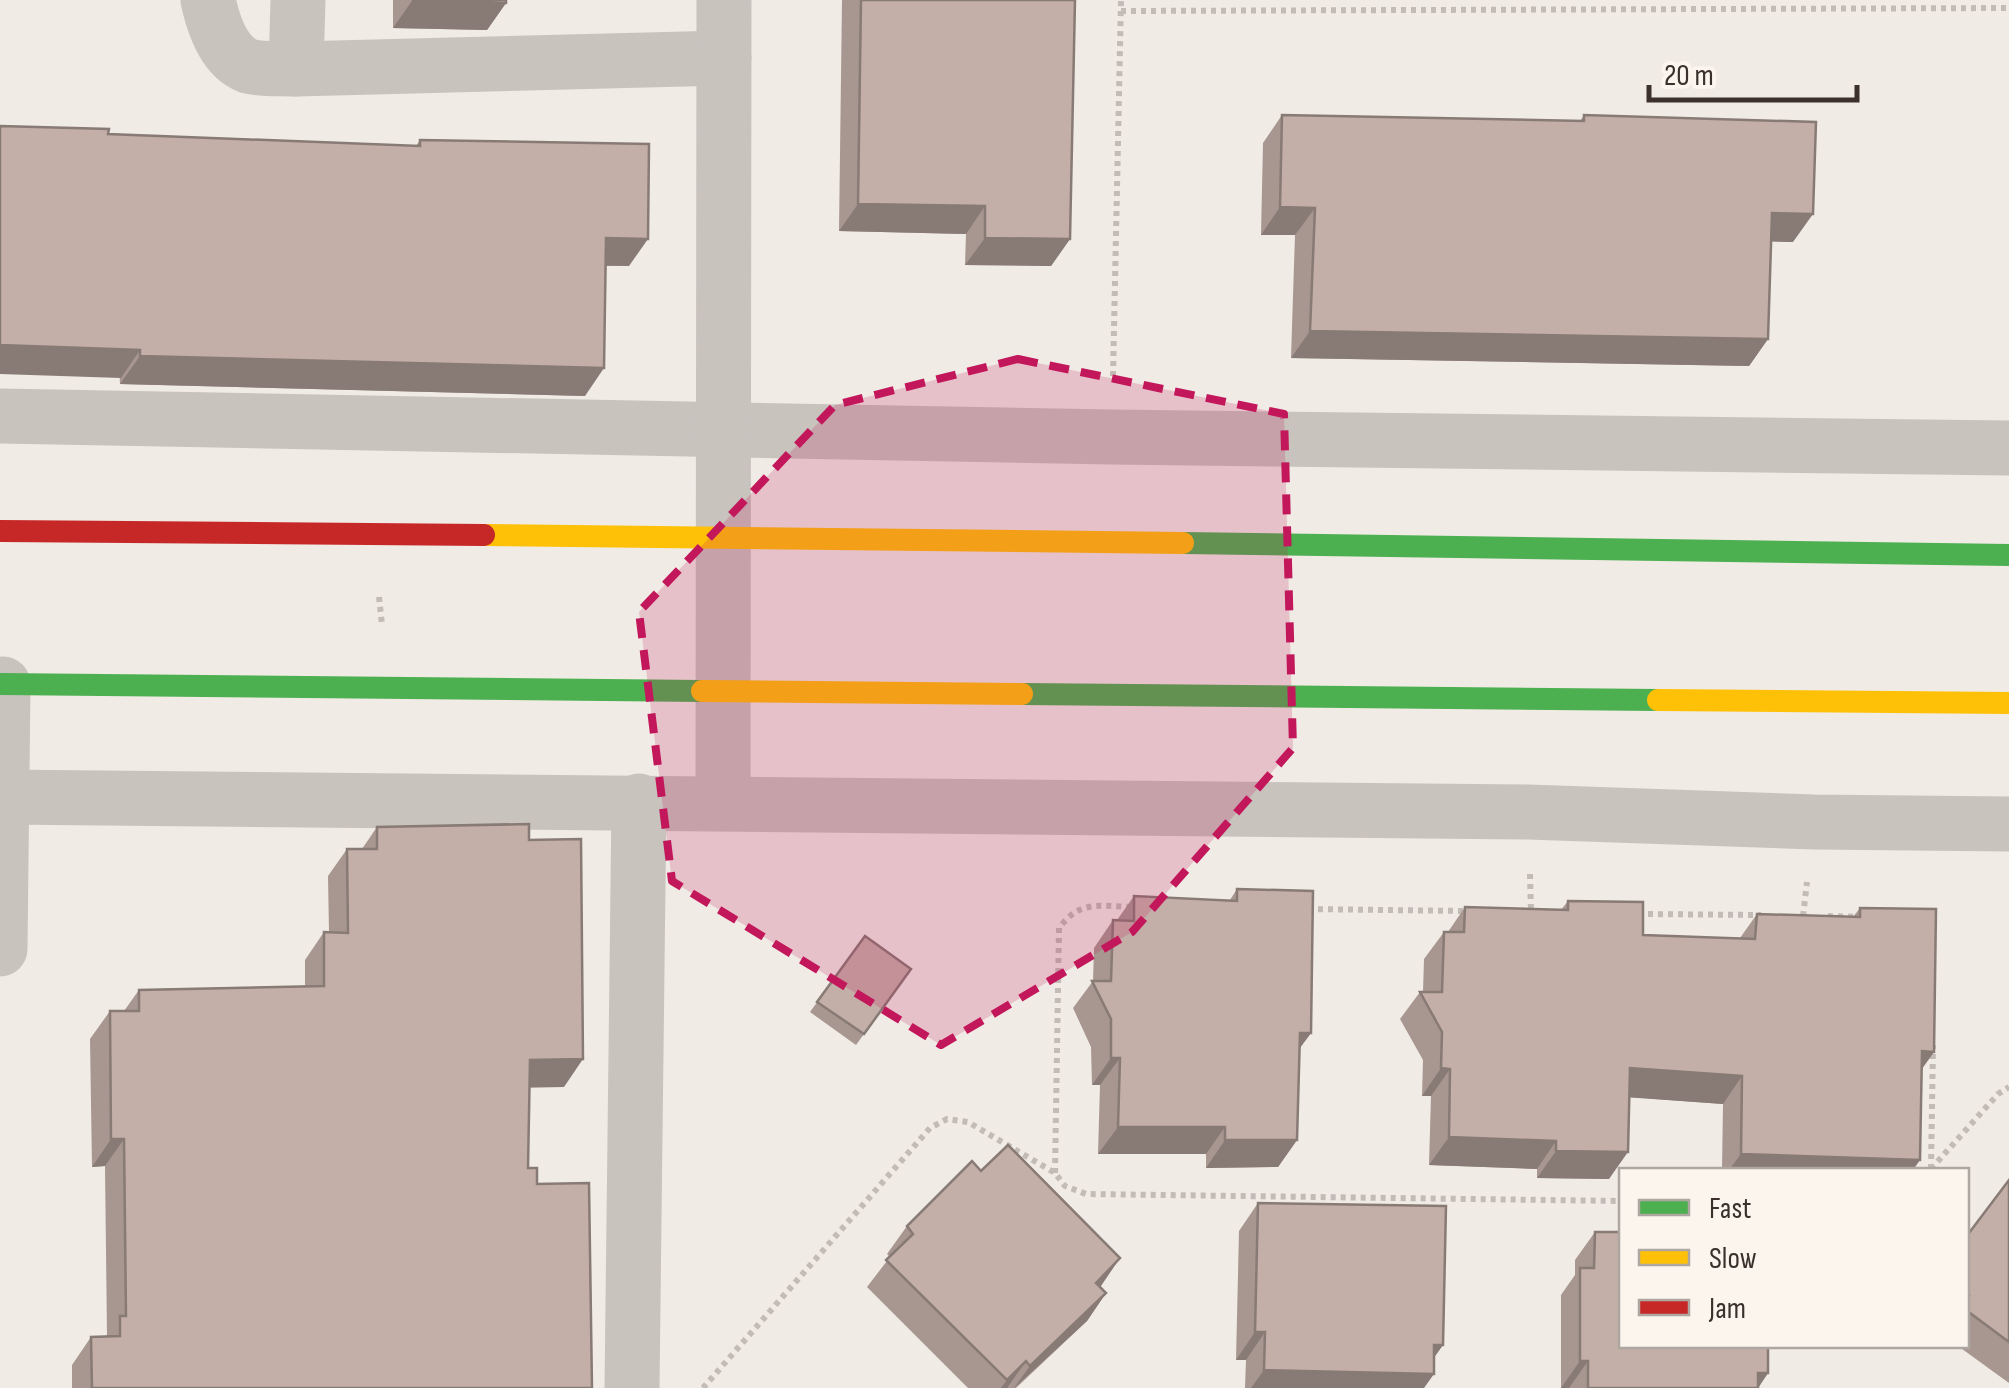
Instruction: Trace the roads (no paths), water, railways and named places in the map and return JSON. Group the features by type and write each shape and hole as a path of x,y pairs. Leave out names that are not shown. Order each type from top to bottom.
{"street":[{"path":"208,0 212,24 226,47 248,66 296,69 724,58"},
{"path":"296,69 298,0"},
{"path":"723,802 724,0"},
{"path":"0,416 1112,437 2009,448"},
{"path":"0,530 2009,555"},
{"path":"0,949 2,684 2009,703"},
{"path":"1,797 1528,812 2009,824"},
{"path":"632,1388 638,801"}]}
